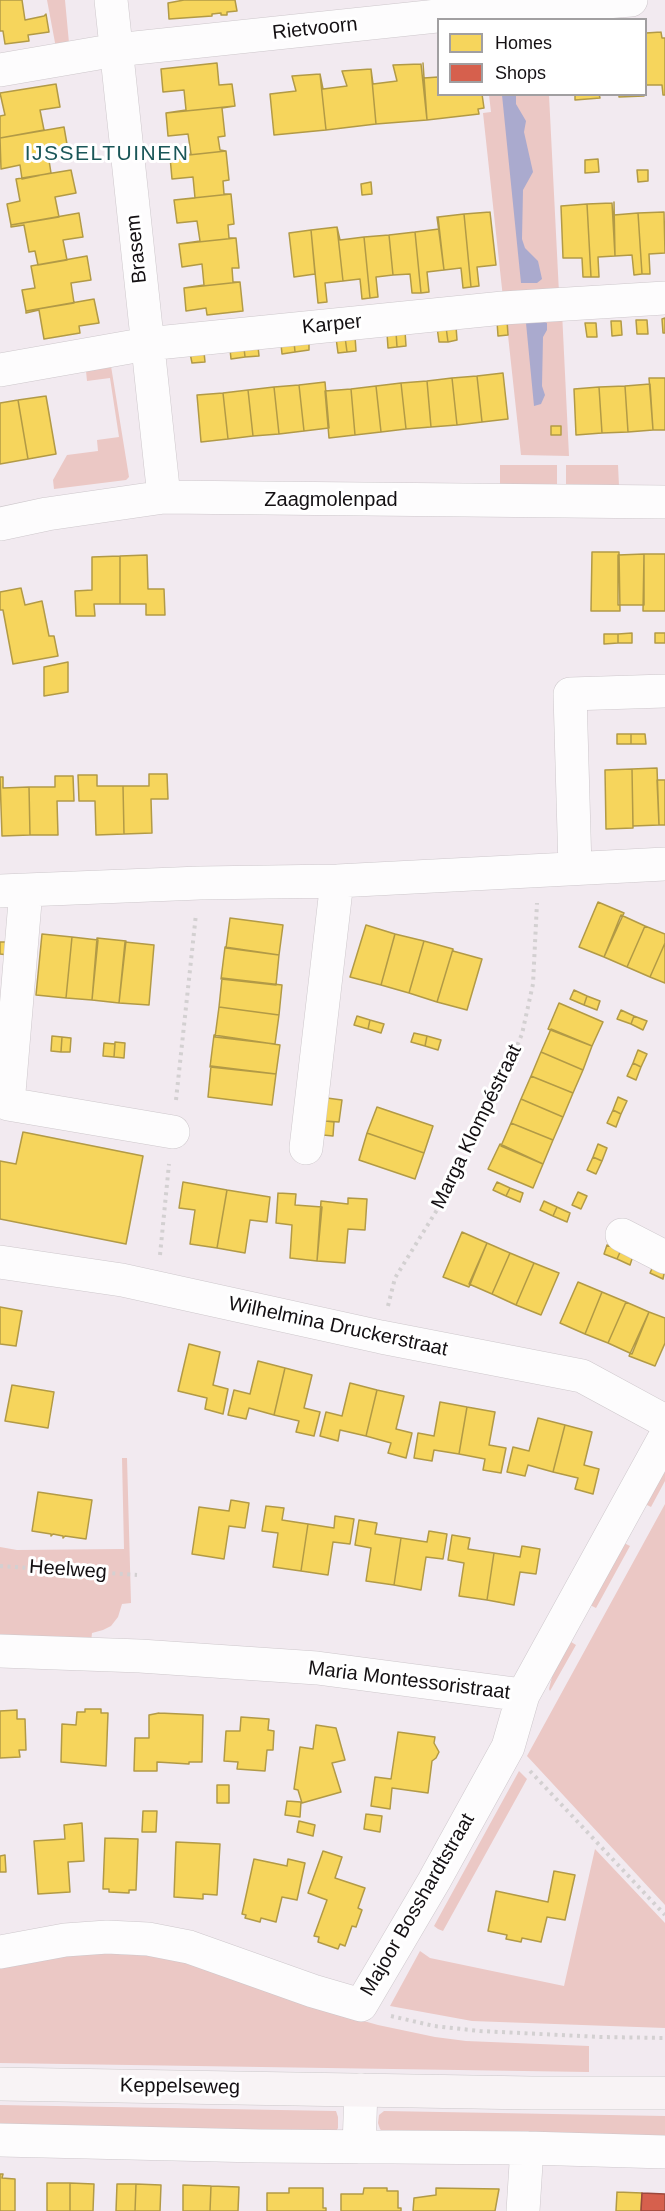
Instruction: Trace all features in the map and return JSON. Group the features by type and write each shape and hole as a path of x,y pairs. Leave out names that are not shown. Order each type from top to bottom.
{"main road":[{"name":"Keppelseweg","path":"0,2084 532,2093 665,2092"}],"street":[{"name":"Brasem","path":"111,0 164,497"},
{"name":"Rietvoorn","path":"0,70 116,50 465,13 631,0"},
{"name":"Karper","path":"0,370 147,344 503,308 665,298"},
{"name":"Zaagmolenpad","path":"0,524 47,514 164,497 665,502"},
{"path":"574,868 570,694 665,691"},
{"path":"173,1132 9,1104 13,890 200,883 337,881 665,864"},
{"path":"306,1148 337,881"},
{"path":"622,1235 665,1257"},
{"name":"Wilhelmina Druckerstraat","path":"0,1262 122,1280 381,1337 582,1376 665,1421"},
{"name":"Maria Montessoristraat","path":"0,1651 140,1656 317,1668 523,1695 665,1437"},
{"name":"Majoor Bosshardtstraat","path":"0,1952 65,1940 107,1937 148,1939 189,1947 313,1991 361,2005 434,1881 508,1747 523,1695"},
{"path":"359,2147 361,2090"},
{"path":"0,2140 665,2152"},
{"path":"523,2211 527,2148"}],"path":[{"name":"Marga Klompéstraat","path":"381,1337 395,1278 440,1205 495,1098 522,1034 533,984 539,869"},
{"path":"156,1288 200,883"},
{"name":"Heelweg","path":"0,1566 137,1575"},
{"path":"508,1747 665,1915"},
{"path":"361,2005 396,2018 434,2026 480,2031 665,2038"}],"shaded area":[{"path":"47,0 65,0 69,43 56,48"},
{"path":"489,96 549,96 559,293 503,298 483,113 491,112"},
{"path":"562,312 569,456 521,455 506,317"},
{"path":"111,366 129,477 126,480 54,489 53,480 67,455 98,451 97,440 119,437 110,378 87,381 86,371"},
{"path":"500,465 557,465 557,493 500,485"},
{"path":"566,465 618,465 619,486 566,493"},
{"path":"122,1458 127,1458 131,1603 122,1604 118,1617 111,1626 92,1633 91,1642 0,1640 0,1547 17,1550 124,1549"},
{"path":"665,1464 665,1481 651,1507 643,1503"},
{"path":"665,1504 665,1905 527,1756"},
{"path":"622,1542 630,1546 596,1608 588,1604"},
{"path":"568,1640 576,1645 550,1691 555,1665"},
{"path":"519,1771 527,1779 443,1931 438,1929 434,1926"},
{"path":"595,1849 665,1923 665,2028 472,2021 390,2006 420,1951 430,1958 564,1986"},
{"path":"86,1952 151,1956 183,1961 346,2016 435,2037 466,2041 589,2046 589,2072 0,2063 0,1965"},
{"path":"0,2105 336,2111 338,2128 335,2133 0,2128"},
{"path":"384,2111 665,2116 665,2139 385,2134 378,2123 379,2115"}],"water":[{"path":"502,96 516,96 516,104 526,121 524,132 533,172 523,190 522,239 525,248 538,261 542,279 537,283 521,283"},
{"path":"545,322 547,330 543,337 542,386 545,395 541,404 534,406 526,323"}],"building: Homes":[{"path":"0,0 22,0 25,20 46,14 49,32 28,35 29,41 5,44 3,31 0,31"},
{"path":"184,0 235,0 237,11 227,12 227,15 221,15 221,13 212,14 212,16 169,19 168,3"},
{"path":"661,32 662,38 665,38 665,95 663,95 662,85 647,85 647,33"},
{"path":"217,63 219,85 232,84 235,106 166,113 186,110 184,90 163,92 161,69"},
{"path":"421,64 427,120 376,124 371,69 373,84 397,81 393,65"},
{"path":"371,69 376,124 326,130 320,74 323,89 347,86 342,71"},
{"path":"320,74 326,130 274,135 270,94 296,91 292,76"},
{"path":"437,77 437,96 482,96 484,108 478,109 479,114 427,120 424,78"},
{"path":"56,84 60,107 40,110 44,130 0,138 0,116 5,115 0,93"},
{"path":"575,96 600,96 600,98 575,100"},
{"path":"235,106 222,108 225,136 218,137 220,150 226,151 170,157 191,154 188,134 168,136 166,113"},
{"path":"64,127 68,150 48,154 51,173 22,179 20,165 1,169 0,138"},
{"path":"226,151 229,180 223,181 224,194 231,194 195,198 193,177 172,179 170,157"},
{"path":"598,159 599,172 585,173 585,160"},
{"path":"71,170 76,193 55,197 59,217 11,225 7,204 20,201 16,179"},
{"path":"637,170 648,170 648,181 638,182"},
{"path":"371,182 372,194 362,195 361,184"},
{"path":"231,194 234,224 228,225 229,238 236,238 179,244 200,241 197,221 177,223 174,200"},
{"path":"612,203 615,256 598,257 599,277 591,277 587,204"},
{"path":"587,204 591,277 583,277 582,258 563,258 561,206"},
{"path":"490,212 496,265 477,267 479,286 471,287 464,214"},
{"path":"664,212 665,253 649,254 650,274 642,274 638,213"},
{"path":"79,213 83,237 63,240 67,260 38,265 35,251 29,252 24,225 11,227 11,225"},
{"path":"638,213 642,274 634,275 632,255 615,256 614,215"},
{"path":"464,214 471,287 463,288 461,268 444,270 438,217"},
{"path":"337,227 343,281 325,283 327,302 318,303 311,230"},
{"path":"337,227 340,240 364,237 370,298 362,299 360,279 343,281"},
{"path":"439,229 444,270 427,272 429,292 421,293 415,232"},
{"path":"311,230 315,274 294,277 289,233"},
{"path":"415,232 421,293 412,293 410,274 393,275 389,235"},
{"path":"389,235 393,275 376,277 378,297 370,298 364,237"},
{"path":"236,238 239,268 232,268 233,282 240,282 184,288 204,285 202,264 182,267 179,244"},
{"path":"87,256 91,280 71,283 74,303 26,311 22,290 35,288 31,266"},
{"path":"240,282 243,311 207,315 206,308 186,311 184,288"},
{"path":"94,299 99,323 79,326 80,333 44,339 39,310 26,313 26,311"},
{"path":"665,318 665,333 663,333 662,319"},
{"path":"507,320 508,335 498,336 497,321"},
{"path":"636,320 647,320 648,334 637,334"},
{"path":"611,321 621,321 622,335 612,336"},
{"path":"585,323 596,323 597,337 587,337"},
{"path":"456,326 457,340 448,342 446,327"},
{"path":"437,327 446,327 448,342 439,342"},
{"path":"405,331 406,346 397,347 396,332"},
{"path":"396,332 397,347 388,348 387,333"},
{"path":"355,336 356,351 347,352 345,337"},
{"path":"345,337 347,352 338,353 336,338"},
{"path":"309,341 309,350 295,352 294,342"},
{"path":"294,342 295,352 282,354 281,344"},
{"path":"258,346 259,356 245,357 244,348"},
{"path":"244,348 245,357 231,359 230,349"},
{"path":"204,352 205,362 192,363 190,353"},
{"path":"503,373 508,419 482,422 477,376"},
{"path":"477,376 482,422 457,425 452,378"},
{"path":"452,378 457,425 431,427 427,381"},
{"path":"649,378 665,378 665,430 653,430"},
{"path":"427,381 431,427 406,429 401,383"},
{"path":"325,382 329,428 304,431 299,385"},
{"path":"401,383 406,429 381,432 376,386"},
{"path":"650,384 653,430 628,432 625,386"},
{"path":"299,385 304,431 279,434 274,387"},
{"path":"376,386 381,432 355,435 351,389"},
{"path":"625,386 628,432 602,433 599,387"},
{"path":"274,387 279,434 253,436 248,390"},
{"path":"599,387 602,433 576,435 574,389"},
{"path":"351,389 355,435 329,438 325,391"},
{"path":"248,390 253,436 228,439 223,393"},
{"path":"223,393 228,439 201,442 197,395"},
{"path":"46,396 56,454 28,459 18,400"},
{"path":"18,400 28,459 0,464 0,403"},
{"path":"551,426 561,426 561,435 551,435"},
{"path":"592,552 619,552 620,611 591,611"},
{"path":"644,554 644,605 618,605 618,555"},
{"path":"644,554 665,554 665,611 643,611"},
{"path":"147,555 148,589 164,589 165,615 146,615 146,604 120,604 120,556"},
{"path":"120,556 120,604 94,604 95,616 76,616 75,591 92,590 92,557"},
{"path":"21,588 25,605 42,601 49,636 54,636 58,656 13,664 3,610 0,610 0,592"},
{"path":"632,633 632,643 618,643 618,634"},
{"path":"655,633 665,633 665,643 655,643"},
{"path":"604,634 618,634 618,643 604,644"},
{"path":"68,662 68,692 44,696 44,667"},
{"path":"617,734 631,734 631,744 617,744"},
{"path":"631,734 645,734 646,744 631,744"},
{"path":"657,768 659,825 633,826 632,769"},
{"path":"632,769 633,828 606,829 605,770"},
{"path":"149,774 167,774 168,799 151,799 152,833 124,834 123,786 149,786"},
{"path":"78,775 97,775 97,786 123,786 124,834 96,835 95,801 79,801"},
{"path":"55,776 73,776 74,801 57,801 58,835 30,835 29,787 55,787"},
{"path":"0,777 3,777 3,788 29,787 30,835 2,836"},
{"path":"657,780 665,780 665,825 659,825"},
{"path":"598,902 624,913 604,957 579,947"},
{"path":"621,915 645,926 627,967 604,957"},
{"path":"230,918 283,925 279,955 226,948"},
{"path":"366,925 395,934 381,985 350,977"},
{"path":"645,926 665,934 665,943 650,977 627,967"},
{"path":"42,934 72,937 66,998 36,995"},
{"path":"395,934 424,941 409,993 381,985"},
{"path":"72,937 98,940 92,1000 66,998"},
{"path":"97,938 126,941 119,1003 92,1000"},
{"path":"424,941 453,949 437,1002 409,993"},
{"path":"0,942 9,942 8,955 0,954"},
{"path":"125,942 154,945 149,1005 119,1003"},
{"path":"665,943 665,983 650,977"},
{"path":"225,947 279,955 276,985 221,979"},
{"path":"453,949 453,951 482,959 467,1010 437,1002"},
{"path":"222,978 282,985 279,1015 219,1007"},
{"path":"574,990 587,996 584,1005 570,999"},
{"path":"587,996 600,1001 597,1010 584,1005"},
{"path":"559,1003 603,1022 592,1046 548,1029"},
{"path":"219,1007 279,1015 275,1044 215,1037"},
{"path":"621,1010 634,1016 631,1024 617,1019"},
{"path":"357,1016 370,1020 368,1029 354,1025"},
{"path":"634,1016 647,1021 643,1030 631,1024"},
{"path":"370,1020 384,1024 381,1033 368,1029"},
{"path":"551,1029 592,1046 583,1070 541,1052"},
{"path":"414,1033 427,1036 425,1046 411,1042"},
{"path":"214,1035 280,1045 276,1074 210,1067"},
{"path":"52,1036 62,1037 61,1052 51,1051"},
{"path":"427,1036 441,1040 438,1050 425,1046"},
{"path":"62,1037 71,1038 70,1052 61,1052"},
{"path":"115,1042 125,1043 124,1058 114,1057"},
{"path":"104,1043 115,1044 114,1057 103,1056"},
{"path":"638,1050 647,1054 641,1067 633,1063"},
{"path":"541,1052 583,1070 573,1093 531,1076"},
{"path":"633,1063 641,1067 636,1080 627,1076"},
{"path":"211,1066 276,1074 272,1105 208,1097"},
{"path":"531,1076 573,1093 563,1117 521,1099"},
{"path":"618,1097 627,1101 621,1114 613,1110"},
{"path":"327,1098 342,1100 339,1122 325,1121"},
{"path":"521,1099 563,1117 553,1140 511,1123"},
{"path":"377,1107 433,1126 424,1153 367,1133"},
{"path":"613,1110 621,1114 616,1127 607,1123"},
{"path":"325,1121 334,1122 333,1136 323,1135"},
{"path":"511,1123 553,1140 543,1164 501,1146"},
{"path":"23,1132 143,1156 126,1244 0,1219 0,1161 16,1164"},
{"path":"367,1133 424,1153 415,1179 359,1160"},
{"path":"500,1144 543,1164 533,1188 488,1169"},
{"path":"598,1144 607,1148 602,1161 593,1157"},
{"path":"593,1157 602,1161 596,1174 587,1170"},
{"path":"183,1182 227,1190 217,1248 190,1244 195,1210 179,1208"},
{"path":"497,1182 510,1188 506,1196 493,1190"},
{"path":"510,1188 523,1193 520,1202 506,1196"},
{"path":"227,1190 270,1197 267,1222 250,1220 245,1253 217,1248"},
{"path":"578,1192 587,1196 581,1209 572,1205"},
{"path":"278,1193 296,1194 295,1205 322,1207 317,1261 290,1258 292,1225 276,1223"},
{"path":"348,1198 367,1199 365,1230 348,1229 345,1263 317,1261 321,1201 348,1204"},
{"path":"544,1201 557,1207 553,1216 540,1210"},
{"path":"557,1207 570,1213 567,1222 553,1216"},
{"path":"462,1232 487,1243 469,1287 443,1277"},
{"path":"487,1243 510,1253 492,1294 469,1284"},
{"path":"607,1245 621,1250 617,1259 604,1254"},
{"path":"621,1250 633,1256 630,1265 617,1259"},
{"path":"510,1253 534,1263 516,1305 492,1294"},
{"path":"534,1263 559,1273 541,1315 516,1305"},
{"path":"654,1264 665,1269 663,1279 650,1273"},
{"path":"578,1282 602,1292 585,1334 560,1323"},
{"path":"602,1292 626,1302 608,1343 585,1334"},
{"path":"626,1302 649,1312 632,1354 608,1343"},
{"path":"0,1307 22,1311 16,1346 0,1344"},
{"path":"649,1312 665,1318 665,1343 655,1366 629,1356"},
{"path":"189,1344 220,1352 213,1385 228,1389 223,1414 205,1409 207,1398 178,1391"},
{"path":"258,1361 285,1368 274,1415 249,1408 246,1419 228,1415 234,1390 250,1394"},
{"path":"285,1368 312,1375 304,1408 320,1412 314,1436 296,1432 299,1421 274,1415"},
{"path":"350,1383 377,1390 366,1436 340,1430 338,1441 320,1436 326,1412 342,1416"},
{"path":"12,1385 54,1392 48,1428 5,1421"},
{"path":"377,1390 404,1396 396,1429 412,1433 406,1458 388,1453 391,1443 366,1436"},
{"path":"440,1402 467,1407 459,1454 434,1450 432,1461 414,1458 418,1433 434,1436"},
{"path":"467,1407 495,1412 489,1445 506,1448 501,1473 483,1470 485,1459 459,1454"},
{"path":"538,1418 565,1425 553,1472 528,1465 525,1476 507,1472 513,1447 529,1451"},
{"path":"565,1425 592,1432 584,1465 599,1469 593,1494 575,1489 578,1478 553,1472"},
{"path":"38,1492 92,1500 86,1539 65,1536 63,1538 63,1536 53,1534 51,1536 51,1534 32,1531"},
{"path":"231,1500 249,1503 245,1528 229,1526 224,1559 192,1554 199,1507 229,1511"},
{"path":"266,1506 284,1508 282,1520 308,1524 301,1571 273,1567 278,1533 262,1531"},
{"path":"335,1516 354,1519 350,1544 333,1542 328,1575 301,1571 308,1524 334,1528"},
{"path":"359,1520 377,1523 375,1534 401,1538 394,1585 366,1581 371,1548 355,1545"},
{"path":"429,1531 447,1534 443,1559 426,1557 421,1590 394,1585 401,1538 427,1542"},
{"path":"452,1535 470,1538 468,1549 494,1553 487,1600 459,1596 464,1563 448,1560"},
{"path":"522,1546 540,1549 536,1574 520,1572 514,1605 487,1600 494,1553 520,1557"},
{"path":"85,1709 101,1709 101,1713 108,1713 106,1766 61,1762 62,1724 76,1725 77,1712 85,1712"},
{"path":"17,1710 17,1719 25,1719 26,1750 19,1750 20,1757 0,1758 0,1711"},
{"path":"159,1713 203,1715 202,1762 189,1762 189,1764 157,1762 157,1771 134,1771 135,1738 149,1738 149,1715"},
{"path":"241,1717 269,1719 268,1730 274,1731 273,1750 267,1750 265,1771 237,1769 238,1762 224,1761 226,1731 240,1731"},
{"path":"316,1725 336,1728 345,1760 332,1763 341,1792 302,1803 298,1790 294,1789 300,1747 313,1749"},
{"path":"398,1732 435,1737 434,1743 439,1752 432,1761 428,1793 392,1788 390,1809 371,1806 375,1777 391,1779"},
{"path":"217,1785 229,1785 229,1803 217,1803"},
{"path":"287,1801 301,1802 300,1817 285,1815"},
{"path":"143,1811 157,1811 156,1832 142,1832"},
{"path":"366,1814 382,1816 380,1832 364,1829"},
{"path":"299,1821 315,1825 313,1836 297,1832"},
{"path":"82,1823 84,1861 68,1862 70,1892 38,1894 34,1841 65,1839 64,1825"},
{"path":"105,1838 138,1839 136,1890 129,1890 129,1893 109,1892 109,1889 103,1889"},
{"path":"176,1842 220,1844 217,1895 203,1894 203,1899 174,1897"},
{"path":"323,1851 342,1857 335,1878 365,1888 358,1908 362,1910 356,1927 352,1926 345,1946 340,1944 338,1949 318,1942 319,1937 314,1936 327,1900 308,1893"},
{"path":"5,1855 6,1872 0,1872 0,1856"},
{"path":"254,1859 287,1866 288,1859 305,1863 297,1900 282,1897 276,1922 261,1918 260,1922 245,1918 246,1915 242,1914"},
{"path":"554,1871 575,1875 565,1920 547,1917 541,1942 522,1938 521,1942 506,1939 507,1935 488,1931 496,1891 548,1902"},
{"path":"0,2174 3,2174 2,2178 15,2179 15,2211 0,2211"},
{"path":"47,2183 70,2183 70,2211 47,2211"},
{"path":"70,2183 94,2184 93,2211 70,2211"},
{"path":"117,2184 136,2184 135,2211 116,2211"},
{"path":"136,2184 161,2185 160,2211 135,2211"},
{"path":"183,2185 211,2186 210,2211 183,2211"},
{"path":"211,2186 239,2187 238,2211 210,2211"},
{"path":"289,2188 323,2188 323,2208 326,2208 326,2211 267,2211 267,2193 289,2193"},
{"path":"364,2188 387,2188 387,2191 398,2191 398,2208 401,2208 401,2211 341,2211 341,2194 363,2194"},
{"path":"436,2188 499,2189 495,2211 413,2211 414,2198 436,2195"},
{"path":"617,2192 642,2193 641,2211 616,2211"}],"building: Shops":[{"path":"642,2193 665,2194 665,2211 641,2211"}],"district":[{"name":"IJSSELTUINEN","path":"107,154"}]}
